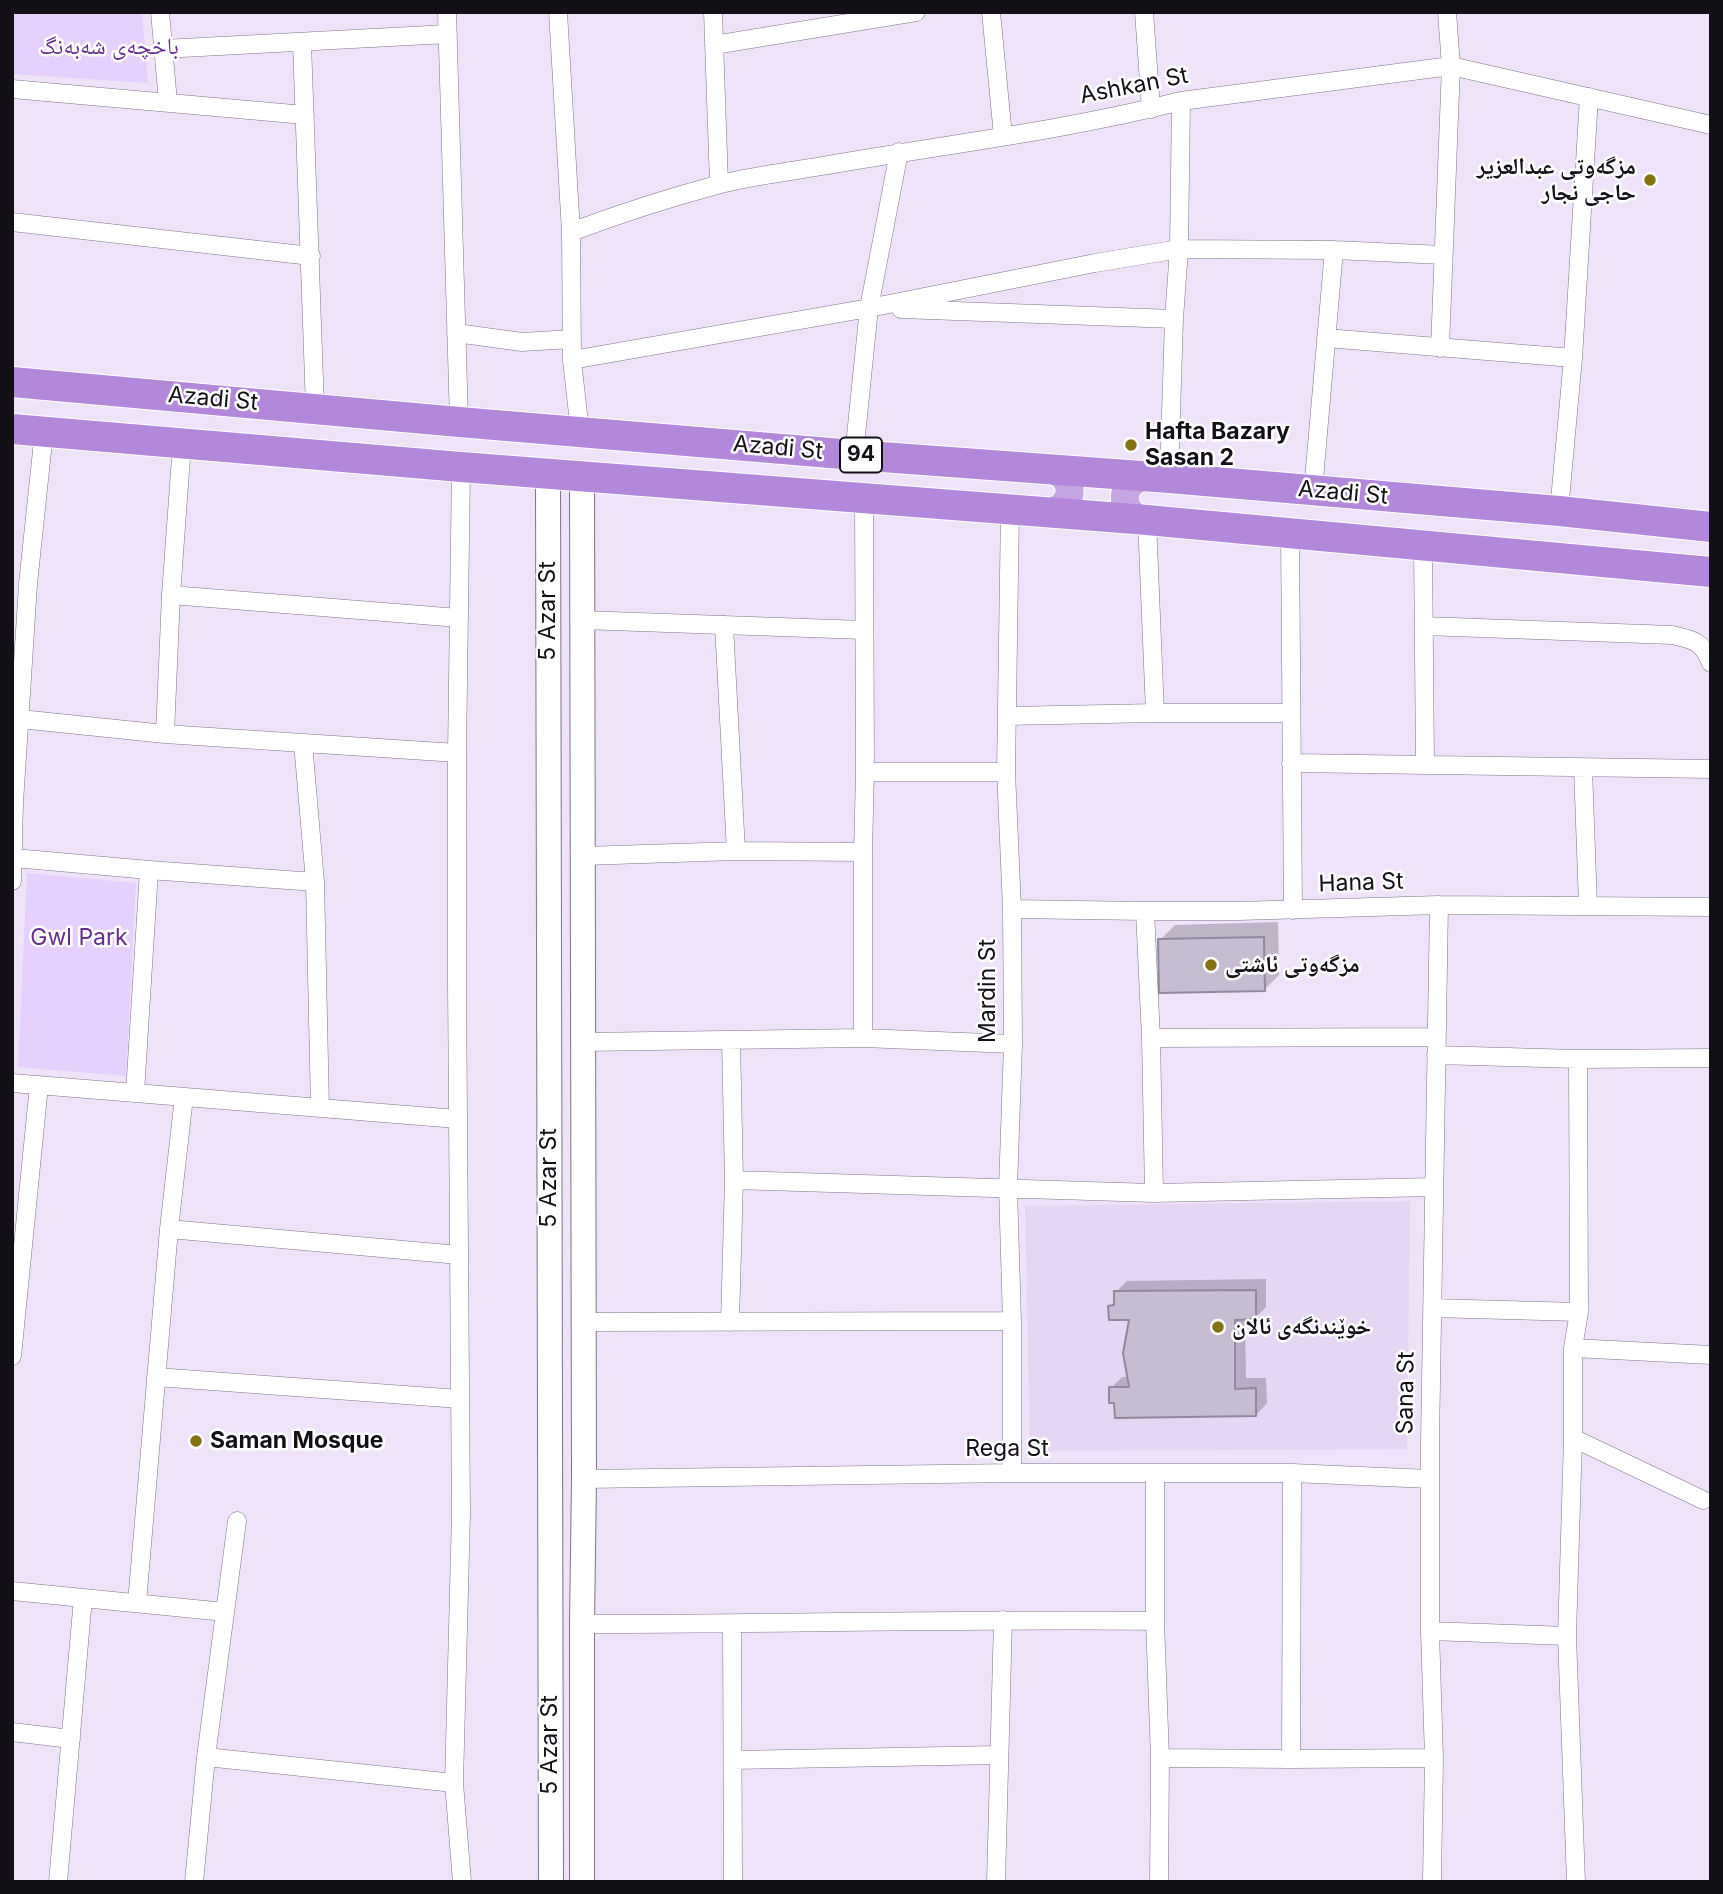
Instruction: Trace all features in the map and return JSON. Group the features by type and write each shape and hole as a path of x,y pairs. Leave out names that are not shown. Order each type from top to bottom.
{"highway":[{"name":"Azadi St","path":"12,382 854,455 1559,511 1711,527"},
{"name":"Azadi St","path":"12,429 1143,520 1711,572"}],"main road":[{"path":"1047,513 1063,507 1070,491 1064,476 1048,469"},
{"name":"5 Azar St","path":"548,474 551,1882"},
{"name":"5 Azar St","path":"582,476 582,1882"},
{"path":"1143,520 1128,511 1125,496 1131,482 1138,478 1157,477"},
{"path":"549,1130 584,1132"}],"street":[{"path":"160,12 168,102"},
{"path":"447,12 459,422"},
{"path":"558,12 571,232 572,360 580,432"},
{"path":"713,12 719,184"},
{"path":"714,45 916,12"},
{"path":"991,12 1003,136"},
{"path":"1144,12 1151,109"},
{"path":"1440,348 1451,66 1447,12"},
{"path":"163,49 448,34"},
{"path":"302,43 315,408"},
{"name":"Ashkan St","path":"571,232 719,184 1003,136 1181,101 1451,66 1711,125"},
{"path":"12,89 305,116"},
{"path":"1559,511 1573,358 1589,97"},
{"path":"1157,477 1180,249 1181,101"},
{"path":"854,455 869,308 899,152"},
{"path":"12,222 311,256"},
{"path":"572,360 869,308 1180,249 1334,250 1443,255"},
{"path":"1313,491 1334,250"},
{"path":"869,308 1174,319"},
{"path":"456,333 522,342 572,339"},
{"path":"1326,338 1573,358"},
{"path":"12,881 13,803 20,719 20,583 44,432"},
{"path":"165,734 171,595 183,444"},
{"path":"461,467 457,753 461,1513 454,1783 462,1882"},
{"path":"863,1038 866,772 864,498"},
{"name":"Mardin St","path":"1010,510 1006,772 1012,909 1013,1044 1008,1188 1012,1321 1012,1473"},
{"path":"1143,520 1155,713"},
{"path":"1290,533 1293,910"},
{"path":"1423,546 1425,765"},
{"path":"171,595 460,618"},
{"path":"582,620 864,629"},
{"path":"724,625 736,851"},
{"path":"1425,626 1672,635 1691,639 1704,648 1711,663"},
{"path":"1007,716 1290,713"},
{"path":"20,719 165,734 457,753"},
{"path":"303,743 315,883 320,1108"},
{"path":"1291,762 1711,769"},
{"path":"1583,768 1588,906"},
{"path":"866,772 1006,772"},
{"path":"583,856 736,851 863,852"},
{"path":"14,858 315,883"},
{"path":"135,1093 149,870"},
{"name":"Hana St","path":"1012,909 1293,910 1439,905 1711,907"},
{"name":"Sana St","path":"1432,1882 1434,1758 1430,1631 1430,1479 1439,905"},
{"path":"1145,911 1154,1194"},
{"path":"1151,1038 1436,1037"},
{"path":"583,1042 863,1038 1013,1044"},
{"path":"730,1322 734,1180 731,1040"},
{"path":"1436,1055 1578,1059 1711,1058"},
{"path":"1576,1882 1567,1636 1573,1348 1579,1312 1578,1059"},
{"path":"12,1083 457,1119"},
{"path":"12,1356 18,1222 39,1085"},
{"path":"137,1603 169,1229 184,1097"},
{"path":"734,1180 1154,1194 1434,1186"},
{"path":"169,1229 459,1255"},
{"path":"1432,1308 1579,1312"},
{"path":"584,1322 1012,1321"},
{"path":"1573,1348 1711,1354"},
{"path":"156,1377 460,1398"},
{"path":"1573,1438 1703,1500"},
{"name":"Rega St","path":"584,1479 1012,1473 1292,1473 1430,1479"},
{"path":"1292,1473 1292,1759"},
{"path":"1155,1474 1155,1621 1160,1758 1158,1882"},
{"path":"194,1882 206,1757 237,1521"},
{"path":"12,1591 225,1612"},
{"path":"58,1882 83,1598"},
{"path":"996,1882 1003,1620"},
{"path":"582,1624 1155,1621"},
{"path":"732,1624 733,1882"},
{"path":"1430,1631 1567,1636"},
{"path":"12,1732 71,1739"},
{"path":"733,1760 999,1755"},
{"path":"206,1757 454,1783"},
{"path":"1160,1758 1434,1758"}],"shaded area":[{"name":"خوێندنگەی ئالان","path":"1410,1201 1407,1449 1030,1451 1025,1206"}],"green space":[{"name":"باخچەی شەبەنگ","path":"12,12 142,12 148,83 12,74"},
{"name":"Gwl Park","path":"27,873 136,883 126,1076 18,1067"}],"building":[{"name":"مزگەوتی ئاشتی","path":"1264,937 1265,991 1159,993 1158,939"},
{"path":"1256,1290 1256,1319 1235,1320 1235,1389 1256,1388 1256,1416 1115,1418 1114,1403 1109,1403 1109,1387 1129,1387 1123,1353 1129,1320 1109,1320 1108,1306 1114,1305 1114,1291"}],"place":[{"name":"مزگەوتی عبدالعزير حاجی نجار","path":"1650,180"},
{"name":"Hafta Bazary Sasan 2","path":"1131,445"},
{"name":"مزگەوتی ئاشتی","path":"1211,965"},
{"name":"خوێندنگەی ئالان","path":"1218,1327"},
{"name":"Saman Mosque","path":"196,1441"}]}
